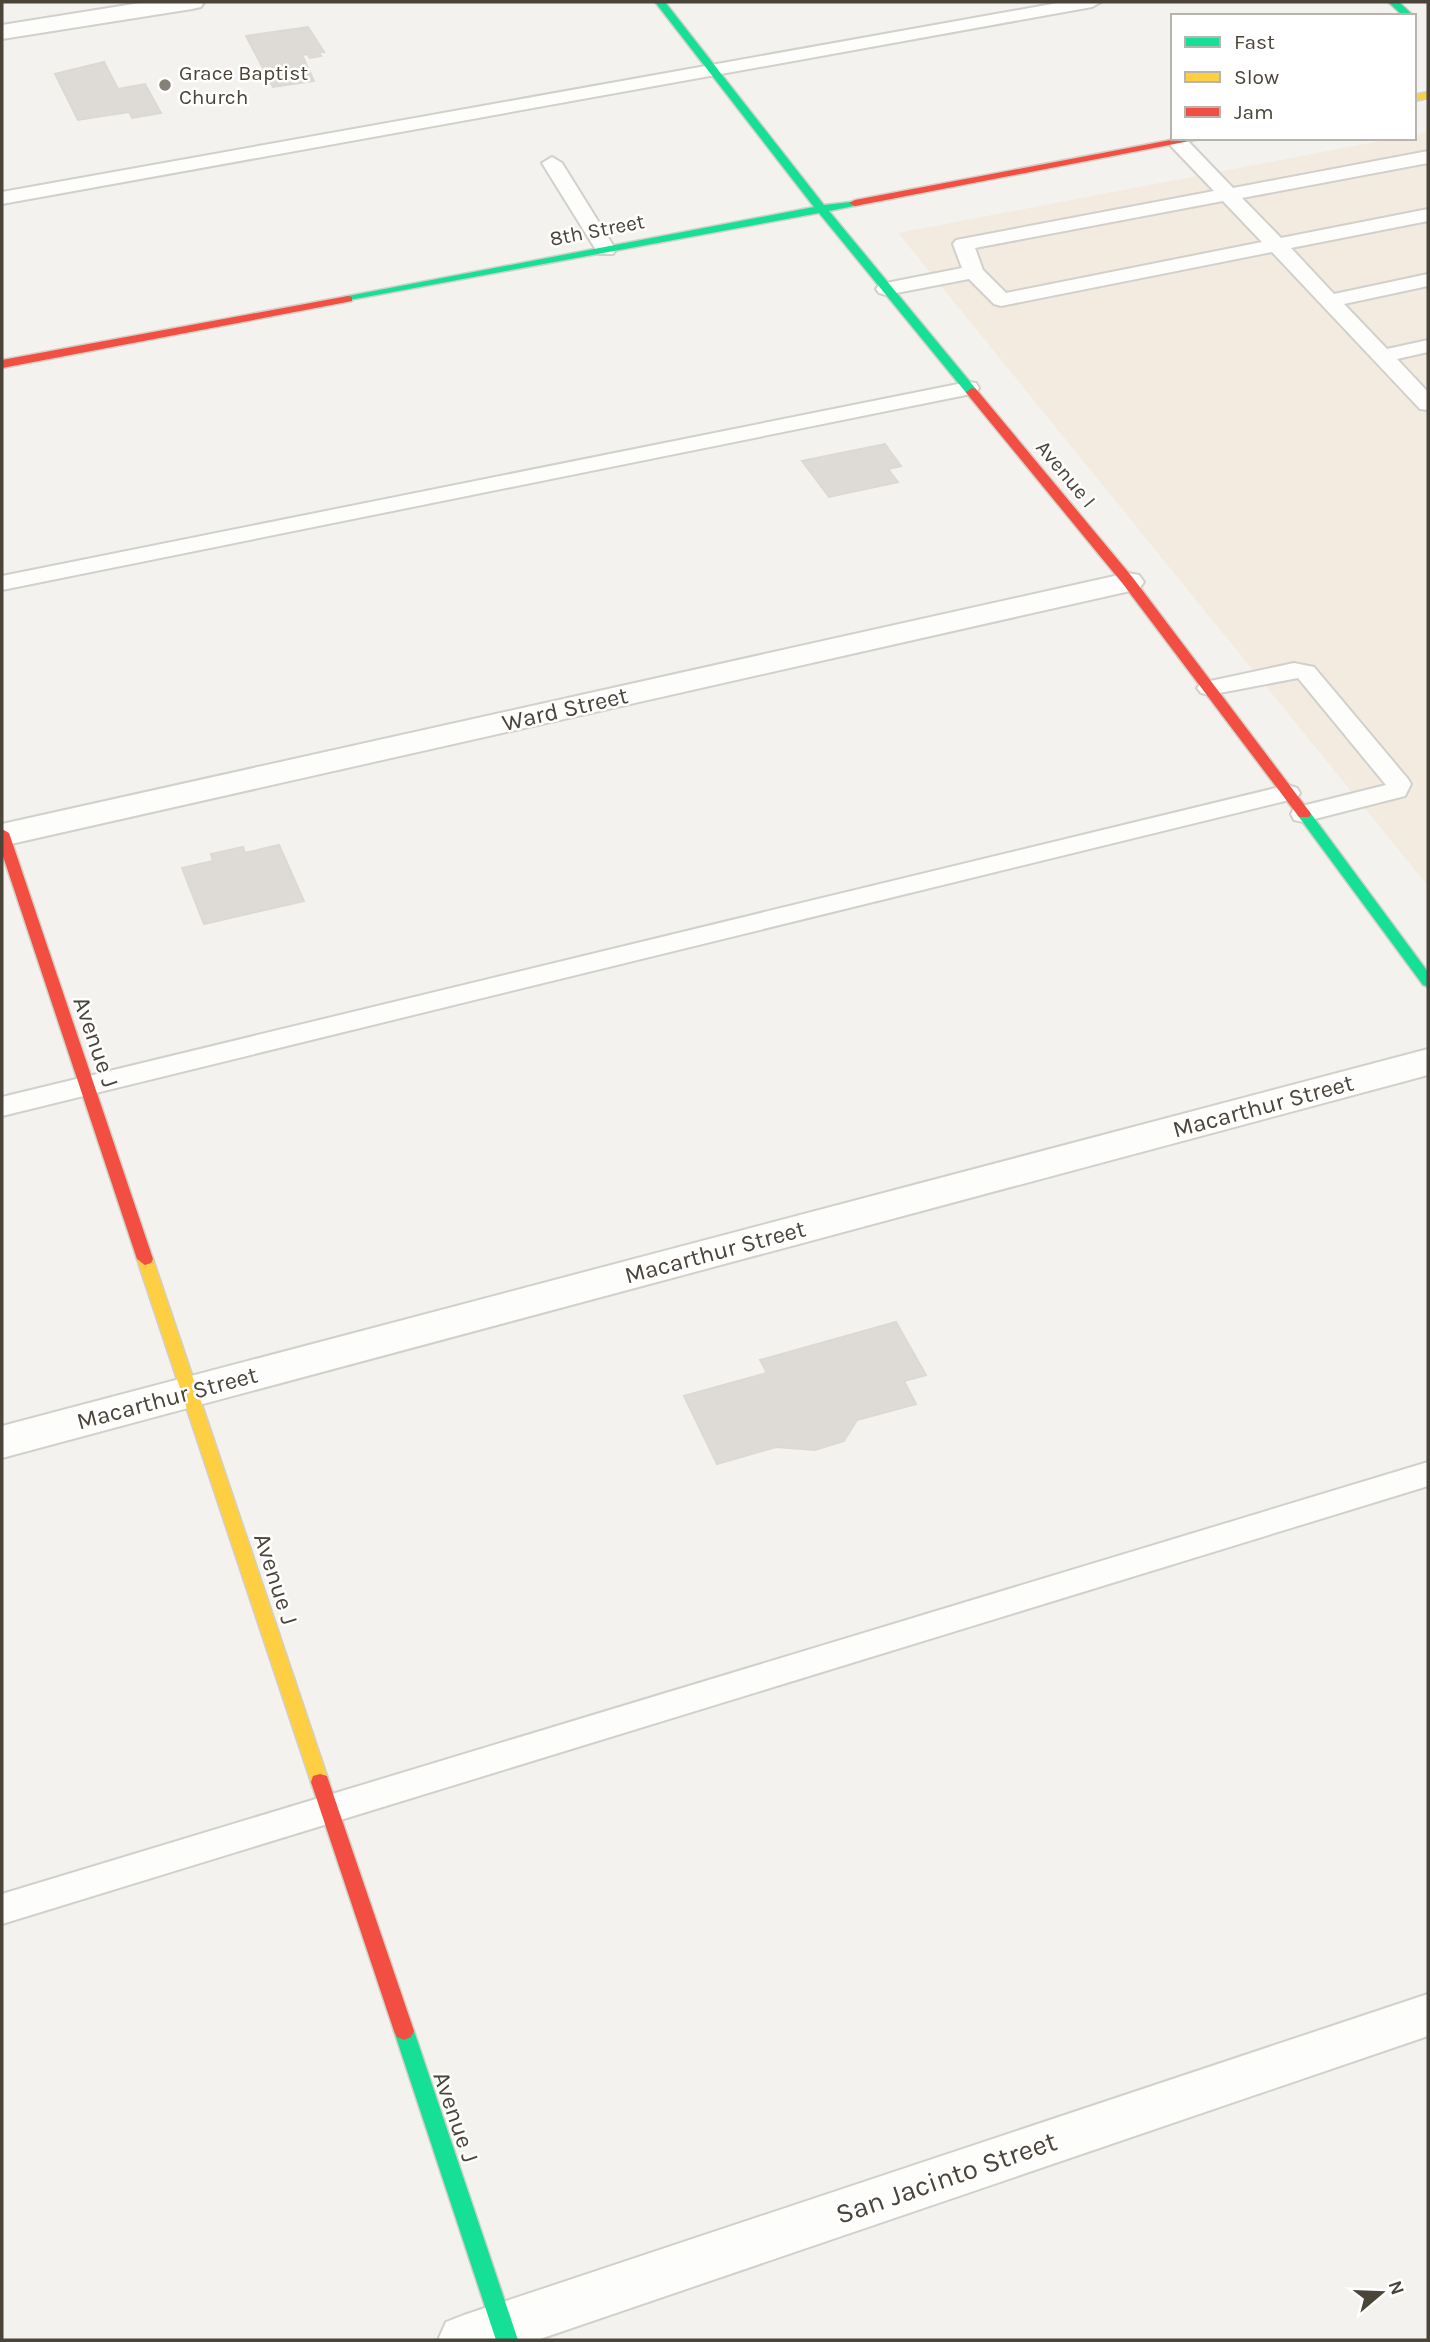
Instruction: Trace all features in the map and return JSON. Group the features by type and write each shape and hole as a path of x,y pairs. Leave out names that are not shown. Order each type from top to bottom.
{"street":[{"path":"2,32 192,2"},
{"name":"Avenue I","path":"660,2 709,70 820,210 1128,582 1428,982"},
{"path":"1393,2 1407,14"},
{"name":"8th Street","path":"2,364 1189,140"},
{"name":"Ward Street","path":"2,834 1128,582"},
{"name":"Avenue J","path":"2,834 329,1809 491,2336"},
{"name":"Macarthur Street","path":"2,1442 1428,1062"},
{"name":"San Jacinto Street","path":"491,2336 1428,2015"}],"lane":[{"path":"2,198 1092,2"},
{"path":"1178,142 1428,404"},
{"path":"1428,157 963,244 974,272 1001,300 1428,215"},
{"path":"552,163 606,250"},
{"path":"886,289 974,272"},
{"path":"1330,301 1428,280"},
{"path":"1382,356 1428,346"},
{"path":"2,583 968,388"},
{"path":"2,1107 1296,804 1396,791 1399,784 1306,672 1294,670 1209,688"},
{"path":"2,1909 1428,1474"}],"shaded area":[{"path":"1428,132 1428,886 898,233 1385,140 1416,140 1416,135"}],"building":[{"path":"308,27 324,52 319,52 321,56 310,58 307,54 302,55 314,81 273,87 246,36"},
{"path":"104,62 118,89 145,84 161,113 132,118 129,112 78,120 55,74"},
{"path":"885,444 901,466 888,469 898,482 829,497 802,461"},
{"path":"279,845 304,901 204,924 182,868 213,861 211,854 243,847 245,853"},
{"path":"896,1322 926,1375 904,1381 916,1404 857,1420 844,1441 815,1450 776,1447 717,1464 684,1396 767,1373 760,1360"}],"traffic: fast":[{"path":"660,2 773,150 972,392"},
{"path":"1393,2 1407,14"},
{"path":"348,299 855,203"},
{"path":"1304,814 1428,982"},
{"path":"404,2031 507,2340"}],"traffic: slow":[{"path":"1416,98 1428,95"},
{"path":"145,1259 320,1782"}],"traffic: jam":[{"path":"855,203 1189,140"},
{"path":"2,364 348,299"},
{"path":"972,392 1128,581 1304,814"},
{"path":"2,833 145,1259"},
{"path":"320,1782 404,2031"}],"place":[{"name":"Grace Baptist Church","path":"165,85"}]}
